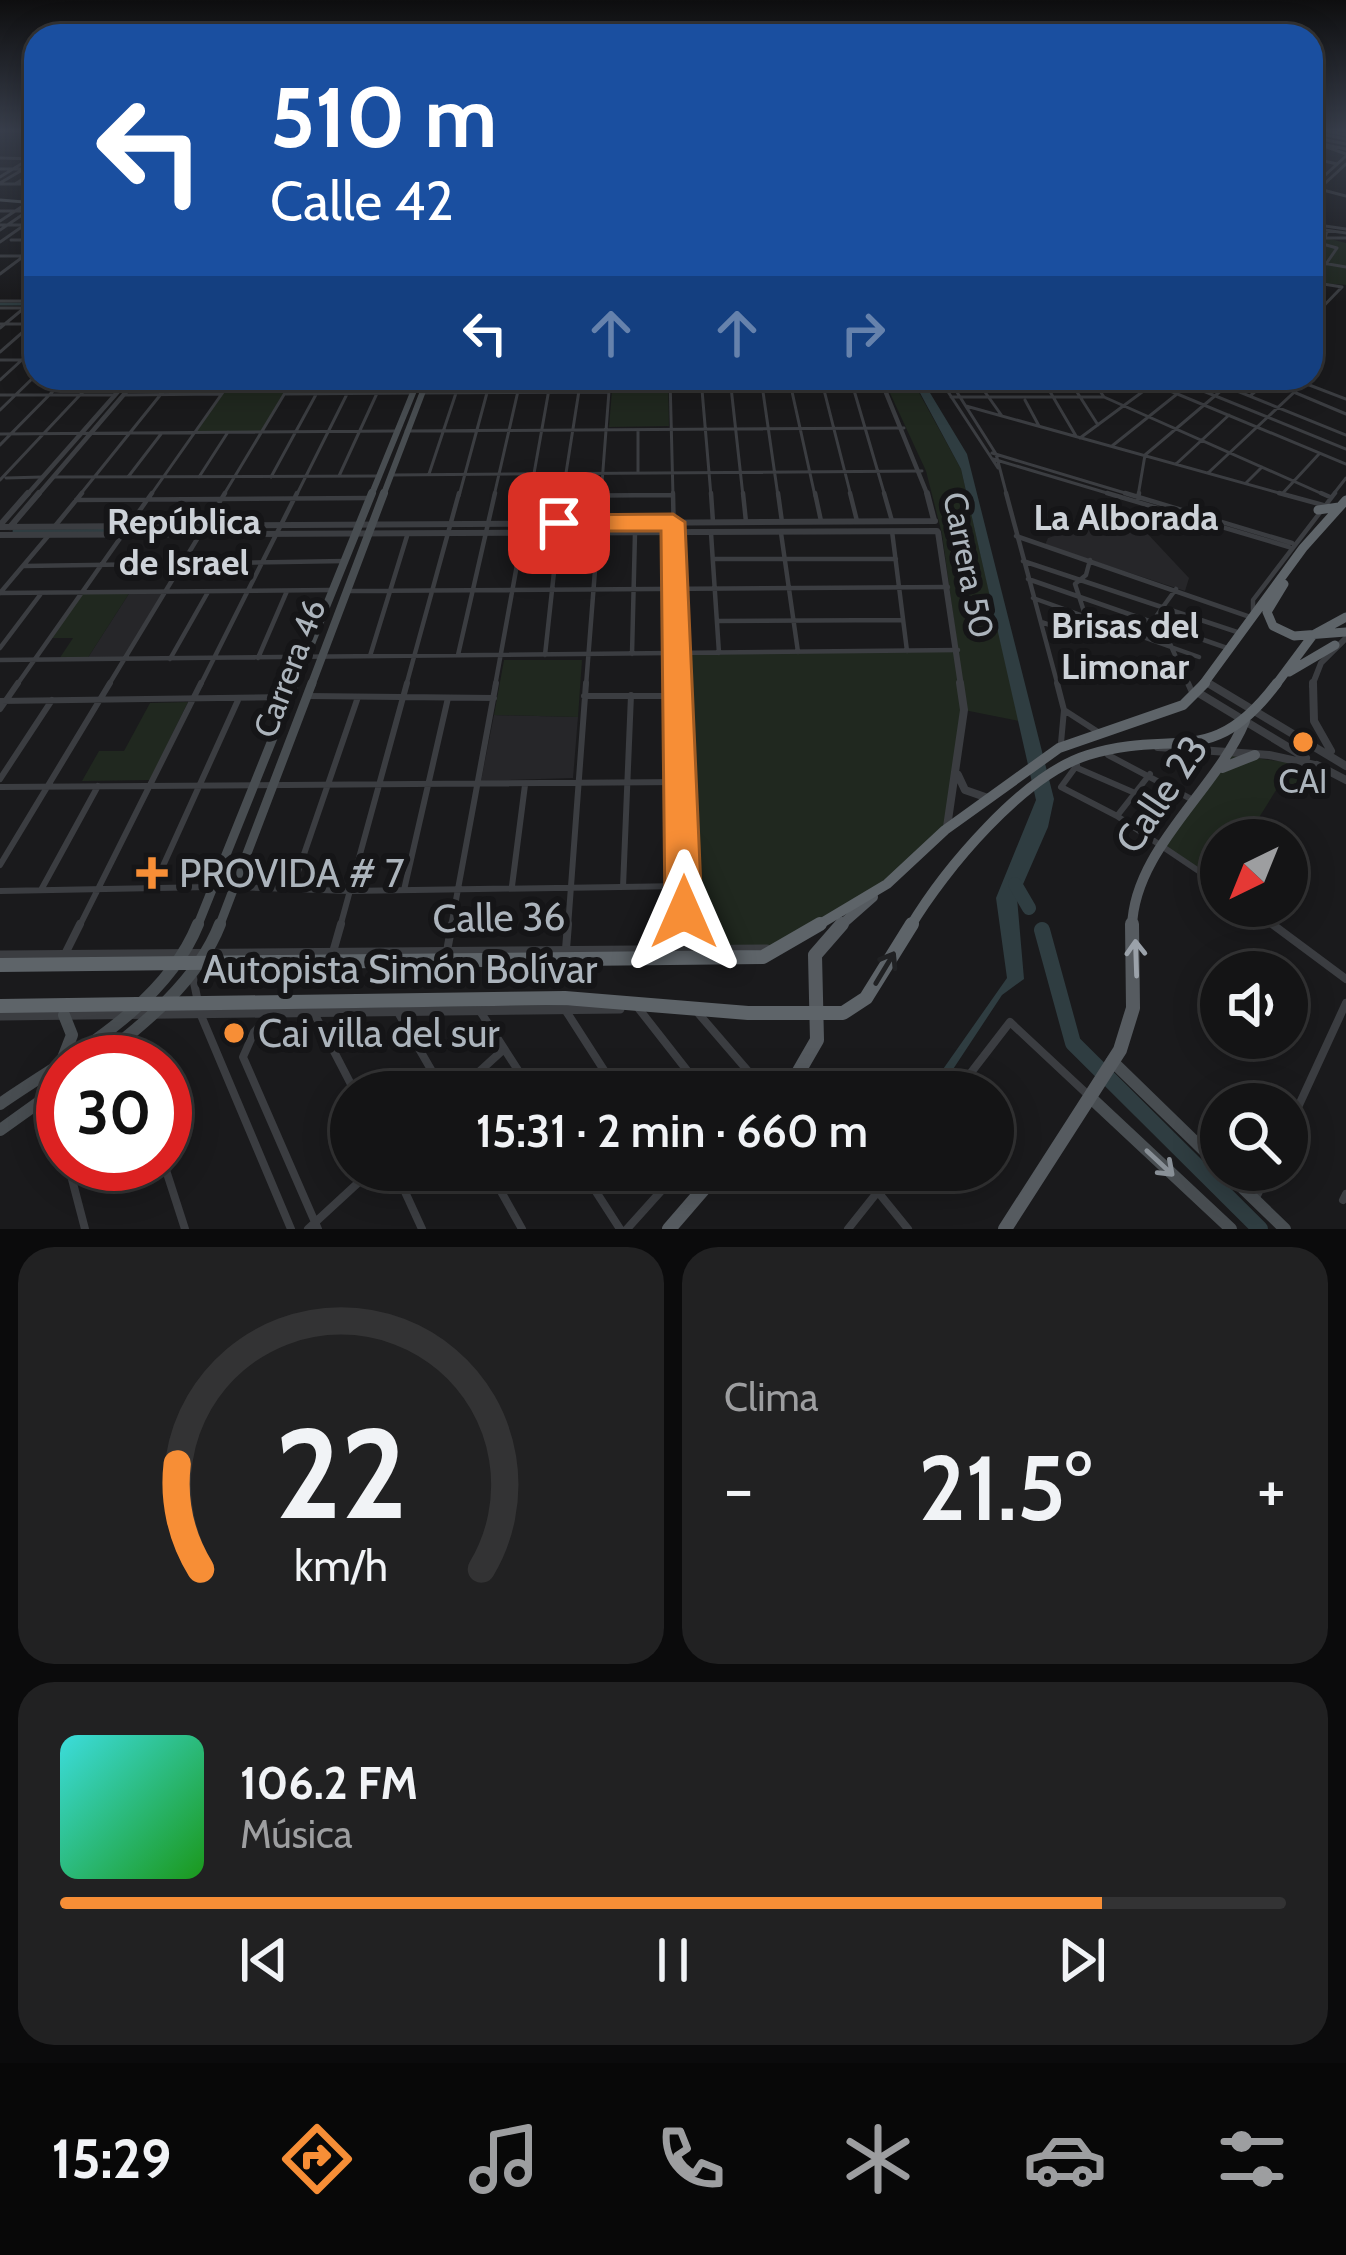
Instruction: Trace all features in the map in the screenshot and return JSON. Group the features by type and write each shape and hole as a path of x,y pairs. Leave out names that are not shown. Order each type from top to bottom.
{"highway":[{"path":"1320,508 1342,503"},
{"name":"Autopista Simón Bolívar","path":"0,965 287,958 745,961 782,947 887,884 946,830 1056,750 1164,715 1196,693 1342,503"},
{"path":"1288,574 1267,619 1286,634 1346,635"},
{"path":"837,1014 866,998 960,854 1030,791 1104,751 1137,743 1195,745 1245,721 1313,634 1346,616"},
{"path":"1284,676 1335,645"},
{"name":"Autopista Simón Bolívar","path":"0,1006 357,1007 565,998 748,1013 837,1014"}],"main road":[{"path":"1,200 24,201"},
{"name":"Carrera 46","path":"128,1035 159,1009 193,962 234,887 419,390"},
{"name":"Carrera 46","path":"98,1035 193,962 214,887 379,476 403,431"},
{"name":"Calle 23","path":"1006,1229 1109,1065 1135,1000 1136,896 1164,847 1222,768 1245,721"},
{"path":"1222,768 1255,754"},
{"path":"799,1071 817,1040 812,963 823,943 887,884"},
{"path":"814,994 837,1014"},
{"path":"64,1016 72,1035"},
{"path":"1109,1065 1200,1147"},
{"name":"Carrera 46","path":"0,1104 36,1079"},
{"path":"1092,1094 1212,1218 1231,1229"},
{"path":"0,1130 36,1105"},
{"path":"669,1229 702,1191"},
{"path":"1246,1191 1285,1229"}],"street":[{"path":"0,211 16,201"},
{"path":"0,225 24,207"},
{"path":"0,211 24,211"},
{"path":"7,225 24,214"},
{"path":"0,225 24,222"},
{"path":"1323,229 1345,236"},
{"path":"1328,230 1324,237 1345,236"},
{"path":"1323,244 1337,248 1326,264"},
{"path":"0,256 24,256"},
{"path":"0,274 24,256"},
{"path":"1323,263 1346,267"},
{"path":"1323,285 1339,286 1323,307"},
{"path":"0,304 24,308"},
{"path":"2,325 24,308"},
{"path":"0,352 24,332"},
{"path":"0,360 22,360"},
{"path":"0,380 22,360"},
{"path":"0,410 24,386"},
{"path":"0,445 54,390"},
{"path":"1,479 85,390"},
{"path":"1,532 124,390"},
{"path":"55,526 164,390"},
{"path":"192,394 195,390"},
{"path":"2,703 225,390"},
{"path":"0,865 287,390"},
{"path":"271,476 318,390"},
{"path":"64,955 348,390"},
{"path":"339,476 379,390"},
{"path":"429,474 458,390"},
{"path":"333,952 488,390"},
{"path":"458,656 518,390"},
{"path":"824,390 857,521"},
{"path":"853,390 892,521"},
{"path":"683,948 671,391 886,390"},
{"name":"Carrera 50","path":"886,390 922,470 958,650 964,710 946,830"},
{"name":"Carrera 50","path":"947,390 995,456"},
{"name":"Carrera 50","path":"956,390 1000,472 1064,710 1056,750"},
{"path":"984,390 1002,416"},
{"path":"1050,390 1078,437"},
{"path":"1076,390 1098,425"},
{"path":"1099,390 1104,397"},
{"path":"1078,437 1145,390"},
{"path":"1168,390 1346,464"},
{"path":"1200,390 1346,449"},
{"path":"1138,500 1145,455 1222,390"},
{"path":"1236,390 1345,432"},
{"path":"1250,396 1257,390"},
{"path":"702,391 712,522"},
{"path":"732,391 746,522"},
{"path":"763,391 782,522"},
{"path":"792,391 821,521"},
{"path":"447,951 548,392"},
{"path":"566,473 578,392"},
{"path":"285,394 609,392 566,949"},
{"path":"1208,472 1294,392 1346,414"},
{"path":"0,395 222,394"},
{"path":"1112,446 1178,394"},
{"path":"1,532 42,477 120,395"},
{"path":"951,397 1104,397 1330,497"},
{"path":"1024,397 1040,426"},
{"path":"965,406 1208,472 1320,508"},
{"path":"1176,464 1229,415"},
{"path":"0,434 904,428"},
{"path":"638,430 638,473"},
{"path":"199,477 228,432"},
{"path":"128,477 163,433"},
{"path":"1282,494 1319,453"},
{"path":"995,456 1291,545"},
{"path":"1246,483 1262,466"},
{"path":"391,475 922,470"},
{"path":"53,477 379,476"},
{"path":"1,479 42,477"},
{"path":"1016,536 1253,617 1253,600 1346,478"},
{"path":"528,496 673,495"},
{"path":"76,500 370,498"},
{"path":"1,532 49,535 206,525 371,529 448,524 935,521"},
{"path":"10,527 278,534 358,529"},
{"path":"371,529 407,533 937,531"},
{"path":"892,531 907,651"},
{"path":"545,655 559,532"},
{"path":"632,654 635,532"},
{"path":"711,532 719,652"},
{"path":"781,532 798,652"},
{"path":"370,656 407,533"},
{"path":"0,593 49,535"},
{"path":"713,559 896,560"},
{"path":"1040,621 1093,639 1075,584 1090,560"},
{"path":"24,566 345,561"},
{"path":"1023,561 1241,633"},
{"path":"1028,579 1230,649"},
{"path":"347,591 948,587"},
{"path":"1176,588 1157,615 1196,693 1346,780"},
{"path":"0,593 333,590"},
{"path":"259,658 288,591"},
{"path":"170,658 208,592"},
{"path":"0,647 42,593"},
{"path":"1033,598 1199,657"},
{"path":"717,621 903,620"},
{"path":"1346,635 1317,668 1308,704 1316,729 1346,766"},
{"path":"0,660 958,650"},
{"path":"1206,682 1338,758"},
{"path":"623,887 631,695"},
{"path":"307,696 494,698"},
{"path":"584,696 678,696"},
{"path":"2,703 291,697"},
{"path":"292,890 358,697"},
{"path":"153,888 239,698"},
{"path":"404,890 448,698"},
{"path":"52,700 0,783 272,787 683,782"},
{"path":"1064,710 1079,725 1102,732"},
{"path":"1137,743 1255,754 1319,766"},
{"path":"1104,751 1197,802"},
{"path":"1135,793 1073,764 1061,787 1117,816 1200,872"},
{"path":"958,772 971,794 991,797"},
{"path":"1117,816 1150,774"},
{"path":"512,889 525,785"},
{"path":"41,890 98,786"},
{"path":"234,887 350,891 684,886"},
{"path":"0,891 214,887"},
{"path":"1277,927 1346,979"},
{"name":"Calle 36","path":"287,958 333,952 782,947"},
{"path":"0,955 193,962 199,1008 291,1229"},
{"path":"1308,1086 1346,1004"},
{"path":"199,1008 274,1013 357,1007 748,1013"},
{"path":"0,1016 135,1009"},
{"path":"639,1009 688,1071"},
{"path":"565,1010 605,1071"},
{"path":"398,1011 432,1071"},
{"path":"480,1011 519,1071"},
{"path":"274,1013 254,1032 243,1057 314,1227 351,1191"},
{"path":"314,1013 345,1071"},
{"path":"698,1013 748,1071"},
{"path":"972,1071 1010,1022 1092,1094"},
{"path":"480,1071 505,1049"},
{"path":"75,1191 86,1229"},
{"path":"172,1191 182,1228"},
{"path":"405,1191 422,1229"},
{"path":"501,1191 522,1229"},
{"path":"597,1191 624,1229 658,1191"},
{"path":"848,1229 877,1191 908,1229"},
{"path":"1255,1200 1259,1191"}],"shaded area":[{"path":"1323,237 1346,243 1346,285 1323,283"},
{"path":"225,390 287,390 262,432 196,432"},
{"path":"612,390 668,390 669,426 609,427"},
{"path":"889,390 918,390 961,469 1019,721 964,710 950,821 887,884 782,947 683,948 683,769 675,653 958,650 942,534 926,471"},
{"path":"918,390 928,390 967,454 1054,799 1048,827 1017,898 1024,979 1002,995 952,1071 942,1071 1007,978 996,898 1036,800 961,469"},
{"path":"1107,519 1145,531 1189,578 1185,591 1045,545 1048,538"},
{"path":"130,592 165,592 124,659 87,659"},
{"path":"130,592 87,659 59,659 73,638 51,638 83,593"},
{"path":"504,660 582,660 578,717 494,715"},
{"path":"188,702 150,780 82,781 99,751 124,751 150,703"},
{"path":"494,715 578,717 573,778 481,781"},
{"path":"1230,755 1319,766 1298,798 1278,787 1258,819 1200,819 1200,872 1164,847"}],"waterway":[{"path":"0,304 24,304"},
{"path":"14,531 194,530"},
{"path":"1015,884 1029,908"},
{"path":"1042,930 1073,1043 1260,1229"}],"place":[{"name":"CAI","path":"1303,742"},
{"name":"PROVIDA # 7","path":"152,873"},
{"name":"Cai villa del sur","path":"234,1033"}],"district":[{"name":"La Alborada","path":"1126,517"},
{"name":"República de Israel","path":"184,542"},
{"name":"Brisas del Limonar","path":"1125,646"}],"route":[{"path":"559,523 673,522 684,912"}]}
